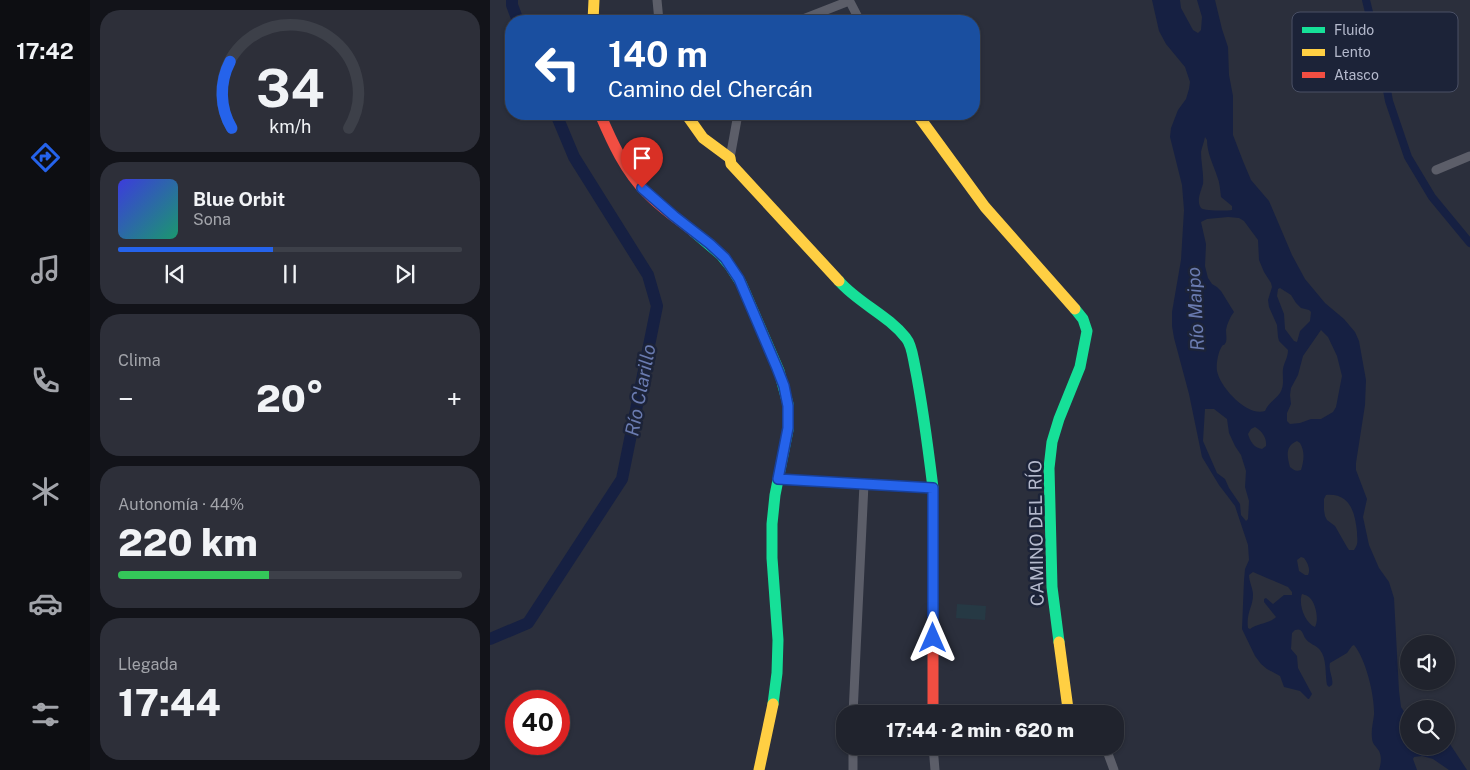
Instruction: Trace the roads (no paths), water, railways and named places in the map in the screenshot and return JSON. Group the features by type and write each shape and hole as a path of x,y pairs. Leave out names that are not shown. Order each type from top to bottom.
{"street":[{"path":"593,15 594,0"},
{"path":"656,0 658,15"},
{"path":"813,15 849,1 857,15"},
{"path":"602,120 624,164 642,188 725,258 739,279 784,386 787,400 788,428 773,508 771,550 778,640 778,670 774,702 760,770"},
{"path":"690,120 703,138 730,158"},
{"path":"737,120 730,158 731,164 845,288 888,321 907,339 913,356 922,401 933,488 933,705"},
{"name":"CAMINO DEL RÍO","path":"921,120 985,207 1076,309 1083,319 1087,331 1080,367 1052,442 1049,468 1052,587 1067,705"},
{"path":"1436,170 1470,156"},
{"path":"778,479 933,488"},
{"path":"853,705 864,484"},
{"path":"853,755 853,770"},
{"path":"934,755 935,770"},
{"path":"1108,755 1114,770"}],"water":[{"name":"Río Maipo","path":"1152,0 1180,0 1181,8 1193,30 1198,33 1201,30 1202,17 1197,0 1215,0 1228,47 1229,75 1233,96 1233,135 1251,180 1269,201 1292,255 1305,279 1325,303 1344,319 1355,332 1359,341 1366,380 1365,405 1356,470 1367,499 1363,517 1369,545 1379,568 1389,582 1394,598 1400,700 1400,755 1455,755 1455,752 1467,770 1449,770 1433,759 1422,756 1414,757 1413,759 1417,770 1379,770 1381,756 1372,740 1374,707 1371,689 1366,669 1354,645 1347,653 1330,663 1332,685 1329,687 1327,685 1324,657 1320,650 1305,638 1300,630 1295,630 1292,633 1291,649 1297,656 1298,668 1312,694 1308,699 1300,691 1284,687 1280,676 1261,664 1242,629 1245,569 1249,560 1248,545 1235,506 1219,485 1202,457 1172,326 1172,312 1181,260 1184,210 1182,185 1170,137 1171,128 1178,110 1186,99 1190,82 1185,67 1166,44 1159,31","holes":["1205,137 1219,181 1221,197 1232,206 1232,210 1221,211 1201,208 1199,199 1203,184 1201,152","1228,217 1239,218 1244,221 1258,240 1259,260 1271,283 1272,287 1268,300 1269,307 1277,325 1279,341 1288,350 1283,369 1282,390 1265,411 1250,410 1243,405 1235,399 1219,378 1217,371 1218,356 1226,342 1226,328 1234,312 1221,291 1208,278 1205,266 1206,244 1201,222 1207,219","1280,288 1291,295 1301,308 1311,312 1310,321 1300,331 1297,342 1294,341 1285,329 1284,314 1277,296 1278,289","1321,330 1328,337 1337,356 1342,376 1336,407 1333,412 1321,419 1311,419 1290,424 1287,421 1287,413 1291,404 1291,388 1298,375 1303,356","1205,409 1214,409 1227,419 1229,433 1241,455 1246,471 1245,487 1249,501 1248,519 1246,521 1241,515 1240,504 1225,479 1217,473 1203,441","1255,427 1264,435 1266,446 1262,449 1257,447 1253,444 1248,434","1297,441 1300,443 1304,456 1301,470 1296,471 1290,467 1288,455 1290,446","1326,495 1334,495 1341,497 1350,505 1355,518 1357,532 1357,543 1354,550 1349,550 1335,526 1327,520 1324,510","1301,557 1304,558 1309,568 1309,573 1305,575 1299,571 1297,560","1253,572 1288,587 1292,592 1292,595 1284,595 1273,604 1266,598 1264,599 1264,602 1276,617 1250,629 1248,628 1248,618 1253,595 1249,575","1302,594 1309,597 1314,604 1317,616 1315,627 1305,617 1301,603"]}],"waterway":[{"name":"Río Clarillo","path":"512,0 516,15"},
{"path":"1366,0 1369,12"},
{"path":"1387,92 1408,157 1432,197 1470,243"},
{"name":"Río Clarillo","path":"490,639 528,623 622,479 657,306 648,275 574,157 559,120"}]}
